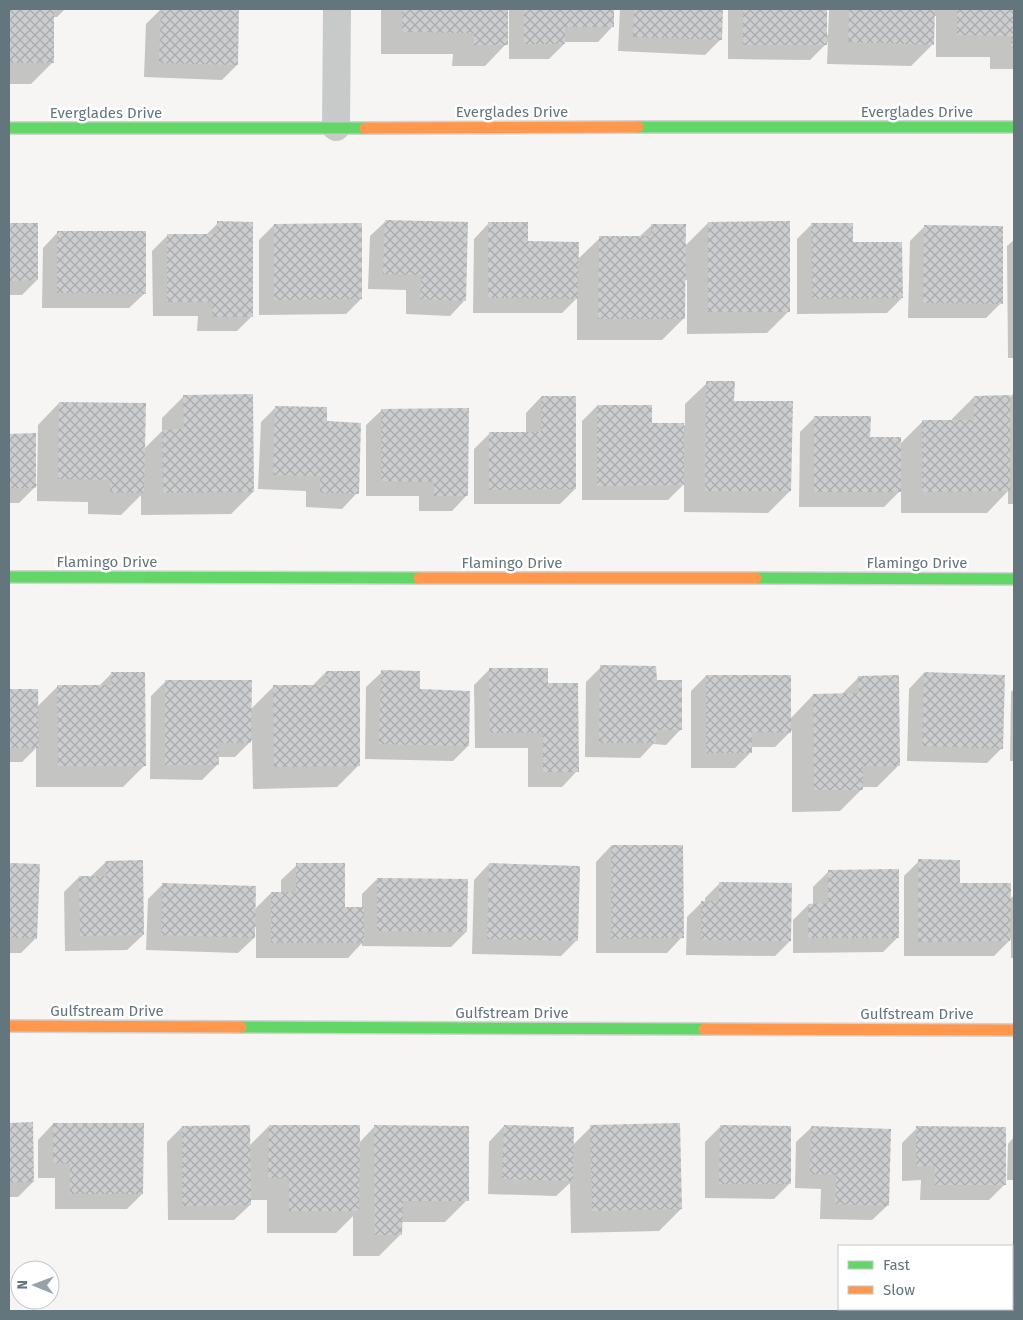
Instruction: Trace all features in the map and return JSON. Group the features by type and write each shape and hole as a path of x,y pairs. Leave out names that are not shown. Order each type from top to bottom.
{"street":[{"path":"336,127 337,9"},
{"name":"Everglades Drive","path":"9,128 1014,127"},
{"name":"Flamingo Drive","path":"9,577 1014,578"},
{"name":"Gulfstream Drive","path":"9,1026 1014,1030"}],"building":[{"path":"9,9 54,9 54,63 9,63"},
{"path":"161,9 239,9 238,65 159,63"},
{"path":"402,9 508,9 508,45 474,45 474,33 402,32"},
{"path":"524,9 614,9 614,27 565,27 565,44 524,44"},
{"path":"634,9 723,9 722,40 633,37"},
{"path":"743,9 827,9 827,45 743,45"},
{"path":"849,9 935,9 934,45 848,42"},
{"path":"957,9 1014,9 1014,48 1011,47 1011,36 957,35"},
{"path":"385,220 468,222 466,301 420,299 421,275 383,274"},
{"path":"217,221 253,222 253,317 212,317 212,302 167,302 167,234 217,234"},
{"path":"790,221 790,312 708,312 708,222"},
{"path":"488,222 528,222 528,241 579,242 578,299 488,298"},
{"path":"9,223 38,223 38,280 9,281"},
{"path":"362,223 362,299 274,300 274,224"},
{"path":"811,223 853,223 853,242 902,242 903,298 812,299"},
{"path":"651,224 686,224 685,319 598,319 599,236 651,236"},
{"path":"924,225 1003,226 1003,304 923,303"},
{"path":"57,231 146,231 146,294 57,293"},
{"path":"706,381 735,381 734,401 793,401 791,491 705,491"},
{"path":"253,394 254,492 163,493 162,430 184,429 183,395"},
{"path":"1010,395 1010,491 922,492 922,420 974,420 974,396"},
{"path":"541,396 576,396 576,489 489,490 489,432 541,432"},
{"path":"59,402 146,403 144,493 110,493 110,480 58,479"},
{"path":"597,405 652,405 652,423 684,423 684,485 597,486"},
{"path":"275,406 327,407 327,421 361,423 359,494 320,493 320,476 273,475"},
{"path":"469,408 468,496 434,496 434,482 381,481 381,409"},
{"path":"814,416 871,416 870,437 901,437 901,492 814,492"},
{"path":"36,433 36,488 9,488 9,434"},
{"path":"600,665 656,666 657,680 682,680 682,730 657,730 656,743 599,743"},
{"path":"489,668 548,668 548,683 578,683 579,772 543,772 543,733 490,733"},
{"path":"381,670 420,671 420,689 470,691 469,746 379,744"},
{"path":"326,671 360,671 360,766 274,767 273,685 326,685"},
{"path":"111,672 145,672 146,766 58,766 57,685 111,685"},
{"path":"924,672 1005,675 1003,749 922,746"},
{"path":"706,675 791,675 791,733 752,732 752,753 706,753"},
{"path":"899,675 900,766 863,766 863,790 814,790 813,694 859,693 858,676"},
{"path":"165,680 252,680 251,743 218,743 219,765 165,765"},
{"path":"9,689 38,689 39,748 9,748"},
{"path":"611,845 683,845 684,938 611,939"},
{"path":"918,859 960,860 960,883 1011,883 1010,941 918,942"},
{"path":"143,860 144,935 80,936 79,876 106,876 105,861"},
{"path":"9,863 40,864 37,939 9,937"},
{"path":"296,863 345,863 345,907 364,907 364,943 271,943 271,892 296,892"},
{"path":"489,863 580,866 578,941 487,939"},
{"path":"899,869 899,938 808,938 808,904 828,903 828,870"},
{"path":"377,878 468,879 467,932 377,931"},
{"path":"719,882 792,883 791,941 701,940 701,901 719,901"},
{"path":"162,883 256,886 255,938 161,935"},
{"path":"33,1122 34,1182 9,1183 9,1123"},
{"path":"53,1123 144,1123 143,1194 70,1194 70,1164 53,1163"},
{"path":"680,1123 682,1209 592,1211 590,1125"},
{"path":"250,1125 251,1205 182,1206 182,1126"},
{"path":"269,1125 360,1125 359,1211 289,1211 289,1179 268,1178"},
{"path":"374,1125 469,1126 469,1201 403,1201 402,1235 375,1235"},
{"path":"504,1125 574,1127 573,1181 502,1179"},
{"path":"720,1125 791,1126 791,1184 719,1184"},
{"path":"811,1126 891,1129 889,1206 835,1204 836,1175 810,1174"},
{"path":"916,1126 1006,1127 1006,1185 935,1185 935,1166 916,1166"}],"traffic: fast":[{"path":"638,127 1014,127"},
{"path":"9,128 365,128"},
{"path":"9,577 419,578"},
{"path":"756,578 1014,579"},
{"path":"241,1027 704,1029"}],"traffic: slow":[{"path":"365,128 638,127"},
{"path":"419,578 756,578"},
{"path":"9,1026 241,1027"},
{"path":"704,1029 1014,1030"}]}
